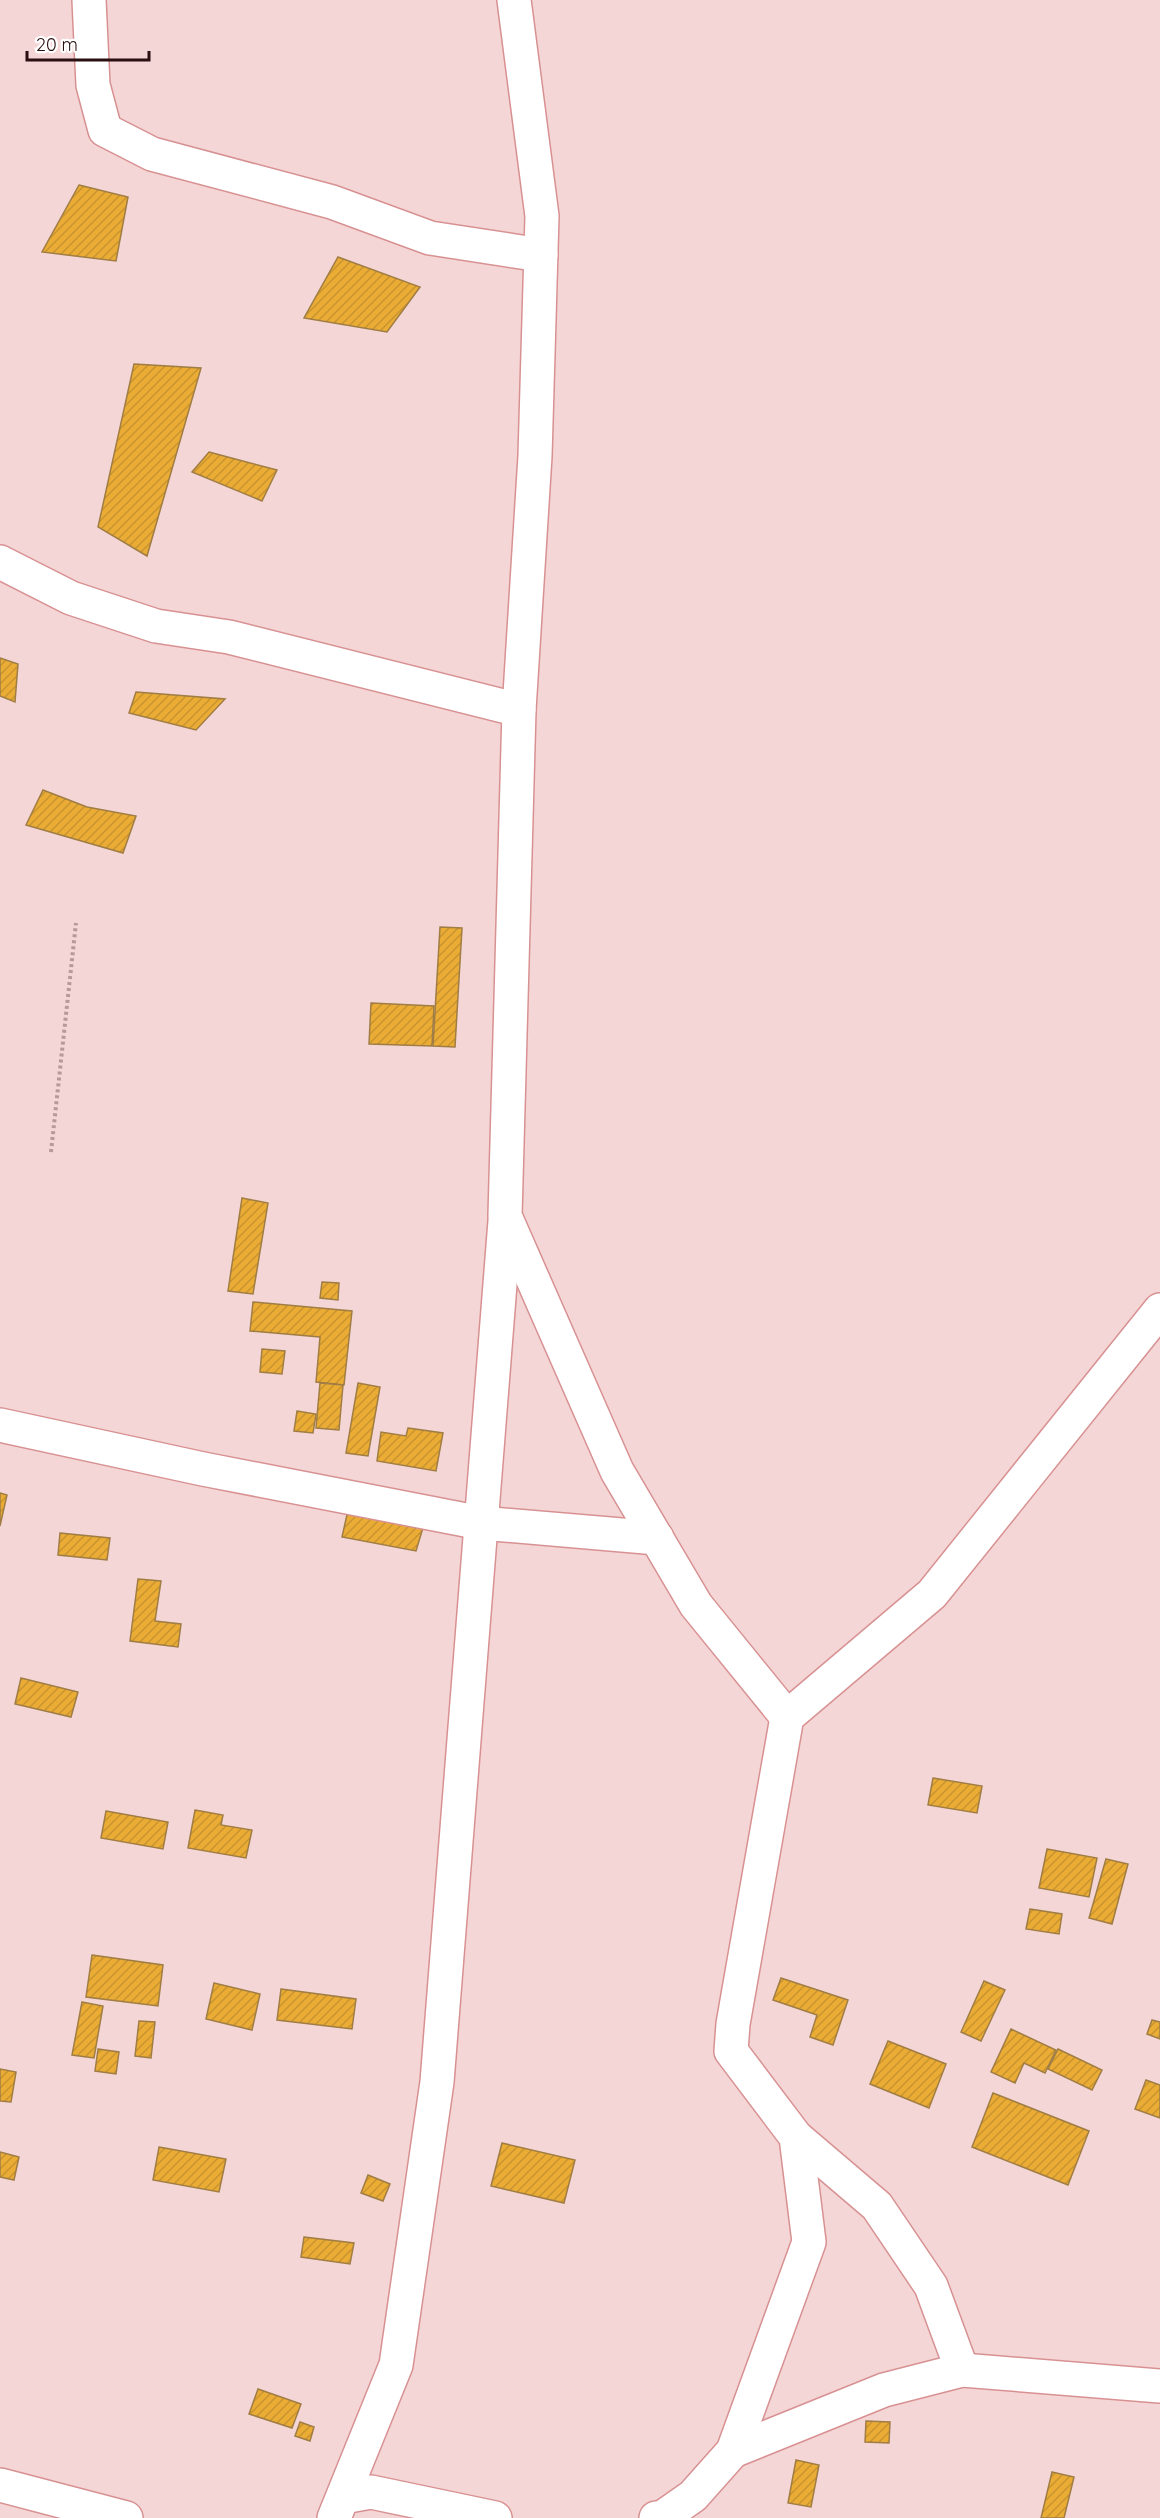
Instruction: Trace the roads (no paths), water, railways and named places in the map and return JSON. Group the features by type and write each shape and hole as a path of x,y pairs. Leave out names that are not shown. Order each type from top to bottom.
{"main road":[{"path":"89,0 93,85 105,130 152,154 332,202 430,238 541,255"},
{"path":"339,2508 396,2365 435,2093 505,1216 519,710 535,456 542,216 514,0"},
{"path":"0,562 71,598 156,626 230,637 519,710"},
{"path":"505,1216 618,1471 696,1605 787,1717"},
{"path":"962,2370 931,2286 877,2206 796,2138 731,2051 733,2024 787,1717 932,1594 1160,1310"},
{"path":"0,1425 481,1523 657,1538"},
{"path":"656,2518 663,2517 693,2496 733,2451 808,2242 796,2138"},
{"path":"733,2451 884,2390 962,2370 1160,2386"},
{"path":"0,2485 126,2518"},
{"path":"339,2508 371,2492 495,2518"}]}
